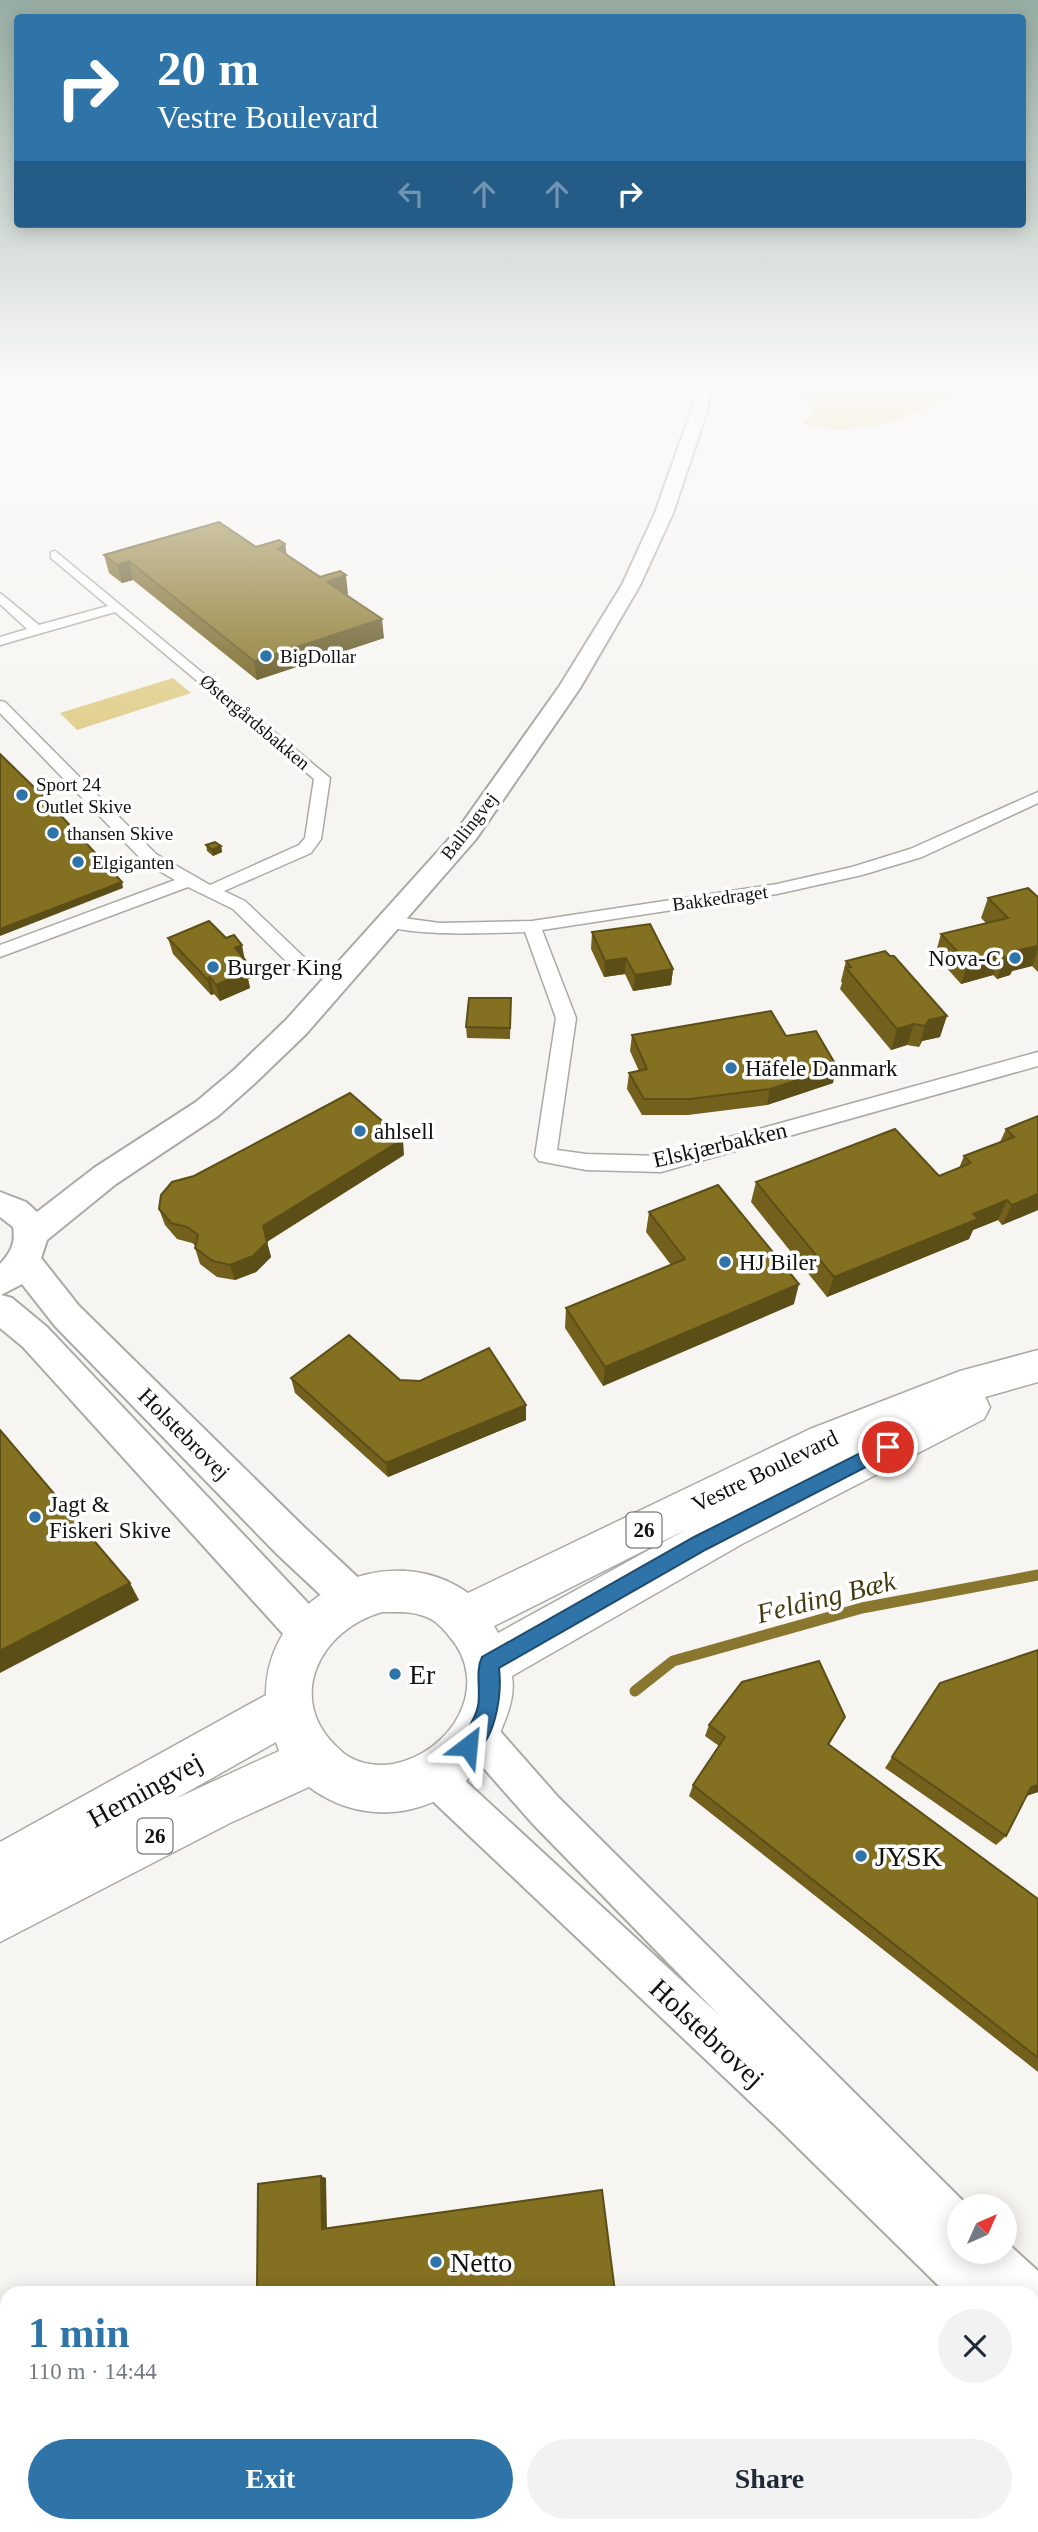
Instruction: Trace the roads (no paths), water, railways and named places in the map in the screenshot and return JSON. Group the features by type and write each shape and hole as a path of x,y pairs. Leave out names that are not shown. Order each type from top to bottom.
{"main road":[{"name":"Ballingvej","path":"18,1259 105,1176 207,1109 296,1027 467,834 569,688 631,585 668,500"},
{"name":"Ballingvej","path":"5,1206 105,1176"},
{"name":"Holstebrovej","path":"5,1206 21,1214 28,1224 18,1259 67,1316 290,1541 353,1599"},
{"name":"Holstebrovej","path":"0,1308 35,1337 309,1633"},
{"name":"Vestre Boulevard","path":"464,1618 824,1441 960,1388 1038,1367"},
{"name":"Vestre Boulevard","path":"489,1664 701,1543 844,1468 978,1404 1038,1367"},
{"path":"382,1591 412,1591 441,1601 464,1618 480,1639 489,1664 491,1687 488,1711 478,1734 459,1758 434,1777 402,1788 369,1790 338,1780 312,1761 296,1737 288,1709 288,1682 296,1656 309,1633 329,1613 353,1599 382,1591"},
{"name":"Herningvej","path":"0,1870 288,1709"},
{"name":"Herningvej","path":"0,1916 213,1806 312,1761"}],"street":[{"name":"Østergårdsbakken","path":"55,555 322,778 313,839 305,849 233,878 212,891"},
{"path":"0,597 36,630"},
{"path":"0,640 117,607"},
{"path":"0,705 150,858 239,905 300,965 338,977"},
{"name":"Bakkedraget","path":"388,921 440,928 532,926 777,889 856,871 916,853 1038,797"},
{"path":"0,951 190,881"},
{"name":"Elskjærbakken","path":"532,926 566,1018 546,1156 586,1162 661,1164 1038,1059"},
{"name":"Holstebrovej","path":"478,1734 545,1810 947,2217"},
{"name":"Holstebrovej","path":"434,1777 791,2111 971,2286"},
{"path":"997,2264 1021,2286"}],"waterway":[{"name":"Felding Bæk","path":"635,1691 673,1661 862,1608 1038,1575"}],"place":[{"name":"BigDollar","path":"266,656"},
{"name":"Sport 24 Outlet Skive","path":"22,795"},
{"name":"thansen Skive","path":"53,833"},
{"name":"Elgiganten","path":"78,862"},
{"name":"Nova-C","path":"1015,958"},
{"name":"Burger King","path":"213,967"},
{"name":"Häfele Danmark","path":"731,1068"},
{"name":"ahlsell","path":"360,1131"},
{"name":"HJ Biler","path":"725,1262"},
{"name":"Jagt & Fiskeri Skive","path":"35,1517"},
{"name":"Er","path":"395,1674"},
{"name":"JYSK","path":"861,1856"},
{"name":"Netto","path":"436,2262"}]}
